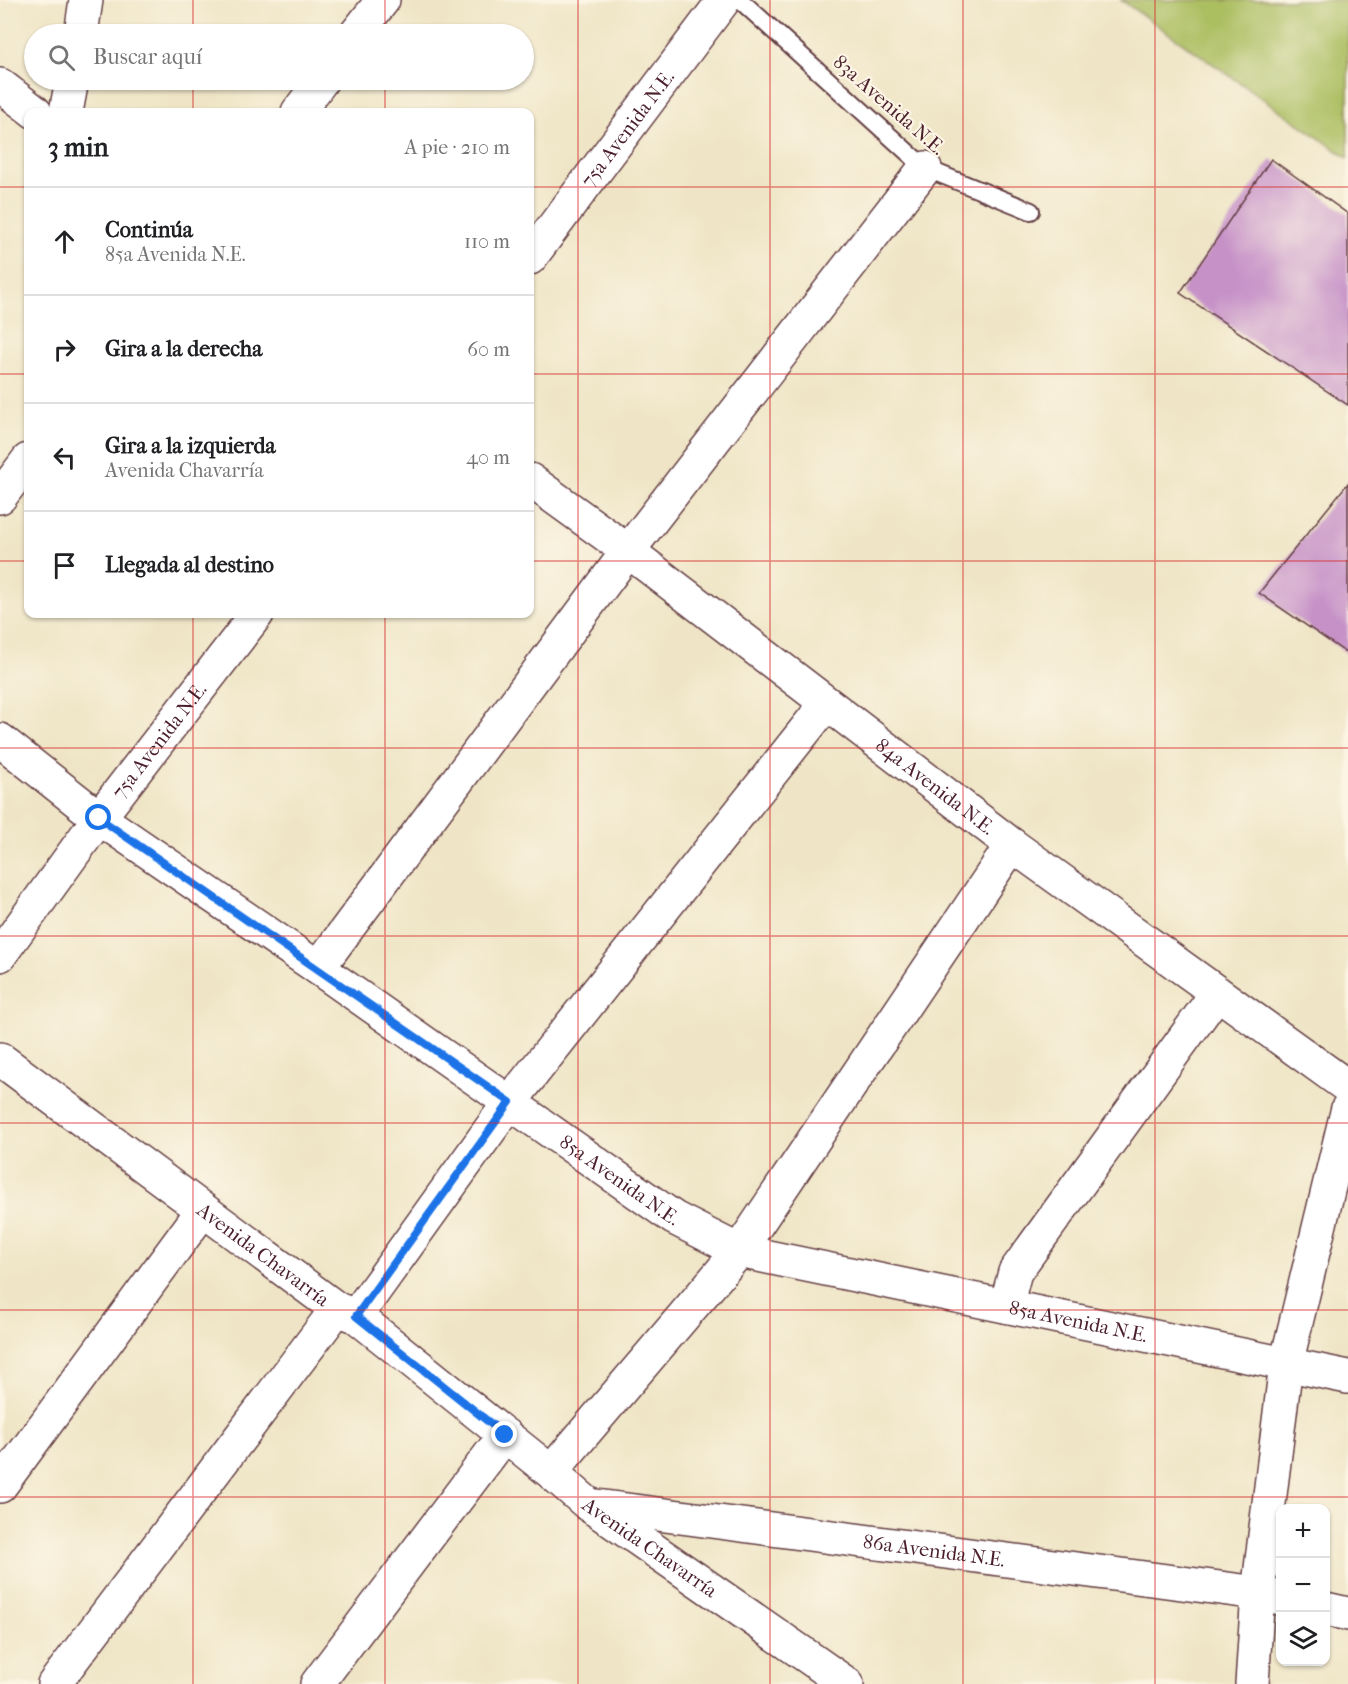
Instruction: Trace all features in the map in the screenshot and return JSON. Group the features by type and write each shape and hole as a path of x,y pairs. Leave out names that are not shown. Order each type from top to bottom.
{"street":[{"path":"82,24 86,0"},
{"path":"364,24 382,0"},
{"name":"75a Avenida N.E.","path":"534,253 724,0"},
{"path":"67,108 70,90"},
{"path":"300,108 314,90"},
{"path":"3,93 28,108"},
{"path":"318,968 628,551 925,168"},
{"path":"0,497 24,465"},
{"name":"84a Avenida N.E.","path":"534,483 628,551 1011,845 1348,1087"},
{"name":"75a Avenida N.E.","path":"0,955 99,818 254,618"},
{"path":"54,1684 510,1102 826,704"},
{"name":"85a Avenida N.E.","path":"0,740 99,818 318,968 674,1218 739,1251 1348,1377"},
{"path":"551,1472 739,1251 1011,845"},
{"path":"1006,1306 1015,1272 1217,993"},
{"name":"Avenida Chavarría","path":"0,1059 346,1313 505,1435 589,1505 847,1684"},
{"path":"1252,1684 1269,1596 1286,1364 1348,1108"},
{"path":"0,1486 203,1210"},
{"path":"317,1684 505,1435"},
{"name":"86a Avenida N.E.","path":"589,1505 1269,1596"},
{"path":"1330,1610 1348,1614"}],"lane":[{"name":"83a Avenida N.E.","path":"740,0 925,168 1031,211"}],"green space":[{"path":"1121,0 1348,0 1348,158"}],"building":[{"path":"1271,159 1348,214 1348,405 1180,293"},
{"path":"1348,483 1348,654 1259,593"}],"route":[{"path":"99,818 510,1102 356,1316 505,1435"}]}
